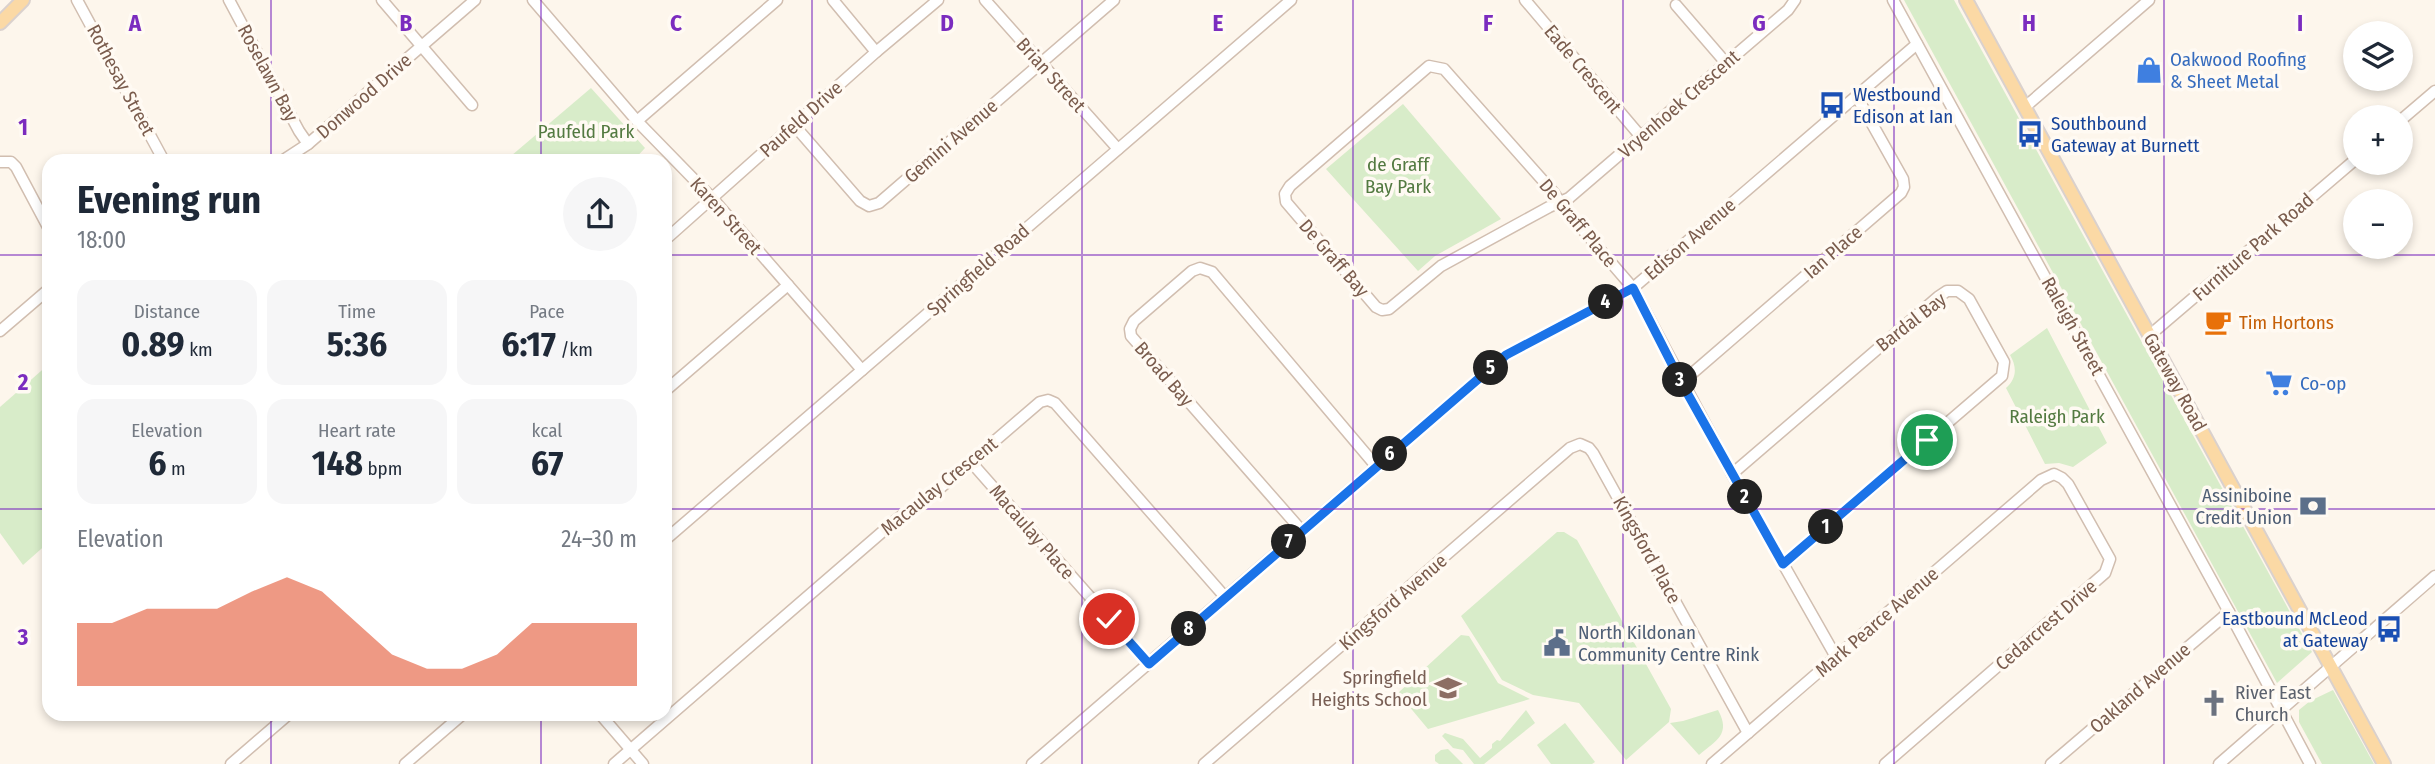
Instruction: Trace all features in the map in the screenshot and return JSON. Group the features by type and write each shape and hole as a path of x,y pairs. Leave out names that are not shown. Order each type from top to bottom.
{"main road":[{"path":"0,23 23,0"},
{"name":"Gateway Road","path":"1966,0 2384,764"}],"street":[{"name":"Rothesay Street","path":"77,0 160,154"},
{"name":"Roselawn Bay","path":"229,0 308,144"},
{"path":"382,0 472,105"},
{"name":"Donwood Drive","path":"293,154 308,144 475,0"},
{"name":"Karen Street","path":"533,0 637,121 669,154"},
{"path":"637,121 777,0"},
{"path":"833,0 876,52"},
{"name":"Paufeld Drive","path":"672,234 876,52 939,0"},
{"name":"Brian Street","path":"985,0 1118,149"},
{"name":"Gemini Avenue","path":"794,125 860,201 869,206 879,203 1114,0"},
{"name":"Springfield Road","path":"672,534 1291,0"},
{"name":"Eade Crescent","path":"1525,0 1642,138"},
{"name":"Vryenhoek Crescent","path":"1560,202 1569,198 1642,138 1788,10 1794,0"},
{"name":"Raleigh Street","path":"1893,0 2230,611 2310,764"},
{"path":"2025,107 2149,0"},
{"path":"1676,5 1726,63"},
{"name":"Edison Avenue","path":"1031,764 1506,355 1633,288 1917,44"},
{"name":"De Graff Bay","path":"1436,66 1429,66 1290,186 1285,194 1286,202 1376,307 1389,309 1441,266 1560,202"},
{"name":"De Graff Place","path":"1436,66 1444,69 1633,288 1681,382 1836,657"},
{"path":"2413,110 2435,91"},
{"name":"Ian Place","path":"1681,382 1901,193 1904,187 1903,179 1857,97"},
{"name":"Karen Street","path":"672,157 713,199 862,370"},
{"path":"0,162 10,162 16,167 42,216"},
{"name":"Furniture Park Road","path":"2150,335 2343,170"},
{"name":"Broad Bay","path":"1302,531 1131,337 1130,329 1134,321 1192,271 1200,268 1212,272 1377,466"},
{"path":"672,385 788,285"},
{"name":"Bardal Bay","path":"1732,474 1938,297 1947,291 1958,291 1969,299 2004,362 2002,376 1783,564"},
{"path":"0,331 42,295"},
{"name":"Macaulay Crescent","path":"672,714 896,520 939,489 1040,402 1048,400 1055,403 1225,597"},
{"name":"Kingsford Place","path":"1583,445 1593,453 1748,733"},
{"name":"Kingsford Avenue","path":"1204,764 1570,448 1583,445"},
{"name":"Macaulay Place","path":"971,462 1149,664"},
{"name":"Cedarcrest Drive","path":"1885,764 2109,567 2110,559 2068,484 2054,474 2041,480"},
{"name":"Mark Pearce Avenue","path":"1712,764 2041,480"},
{"path":"2219,764 2435,576"},
{"name":"Oakland Avenue","path":"2051,764 2230,611"},
{"path":"231,764 281,721"},
{"path":"405,764 455,721"},
{"path":"606,721 643,764"},
{"name":"Macaulay Crescent","path":"614,764 663,721"}],"green space":[{"path":"1904,0 1954,0 2312,652 2277,683"},
{"name":"Paufeld Park","path":"591,88 645,148 639,154 513,154"},
{"name":"de Graff Bay Park","path":"1403,104 1501,219 1435,256 1418,271 1326,169"},
{"name":"Raleigh Park","path":"2047,328 2107,443 2073,467 2059,463 2045,464 2006,388 2015,372 2010,355"},
{"path":"42,370 42,548 23,565 0,533 0,407"},
{"name":"North Kildonan Community Centre Rink","path":"1557,532 1564,532 1577,540 1671,709 1669,722 1626,760 1579,703 1533,695 1502,680 1461,616"},
{"path":"1461,635 1469,636 1498,683 1530,699 1428,729 1398,693"},
{"path":"2333,690 2374,764 2322,764 2299,722 2299,710 2310,701"},
{"path":"1526,710 1535,723 1484,764 1474,764 1463,750 1453,748 1442,736 1445,733 1463,739 1480,758 1492,748 1492,744 1500,741"},
{"path":"1718,710 1723,725 1720,736 1699,755 1670,723 1683,721"},
{"path":"1565,723 1595,762 1551,764 1537,745"},
{"path":"1448,749 1463,764 1439,764 1435,761 1435,755"}],"place":[{"name":"Oakwood Roofing & Sheet Metal","path":"2149,70"},
{"name":"Westbound Edison at Ian","path":"1832,105"},
{"name":"Southbound Gateway at Burnett","path":"2030,134"},
{"name":"Tim Hortons","path":"2218,322"},
{"name":"Co-op","path":"2279,383"},
{"name":"Assiniboine Credit Union","path":"2313,506"},
{"name":"Eastbound McLeod at Gateway","path":"2389,629"},
{"name":"North Kildonan Community Centre Rink","path":"1557,643"},
{"name":"Springfield Heights School","path":"1448,688"},
{"name":"River East Church","path":"2214,703"}],"route":[{"path":"1109,619 1149,664 1506,355 1633,288 1681,382 1783,564 1927,440"}]}
